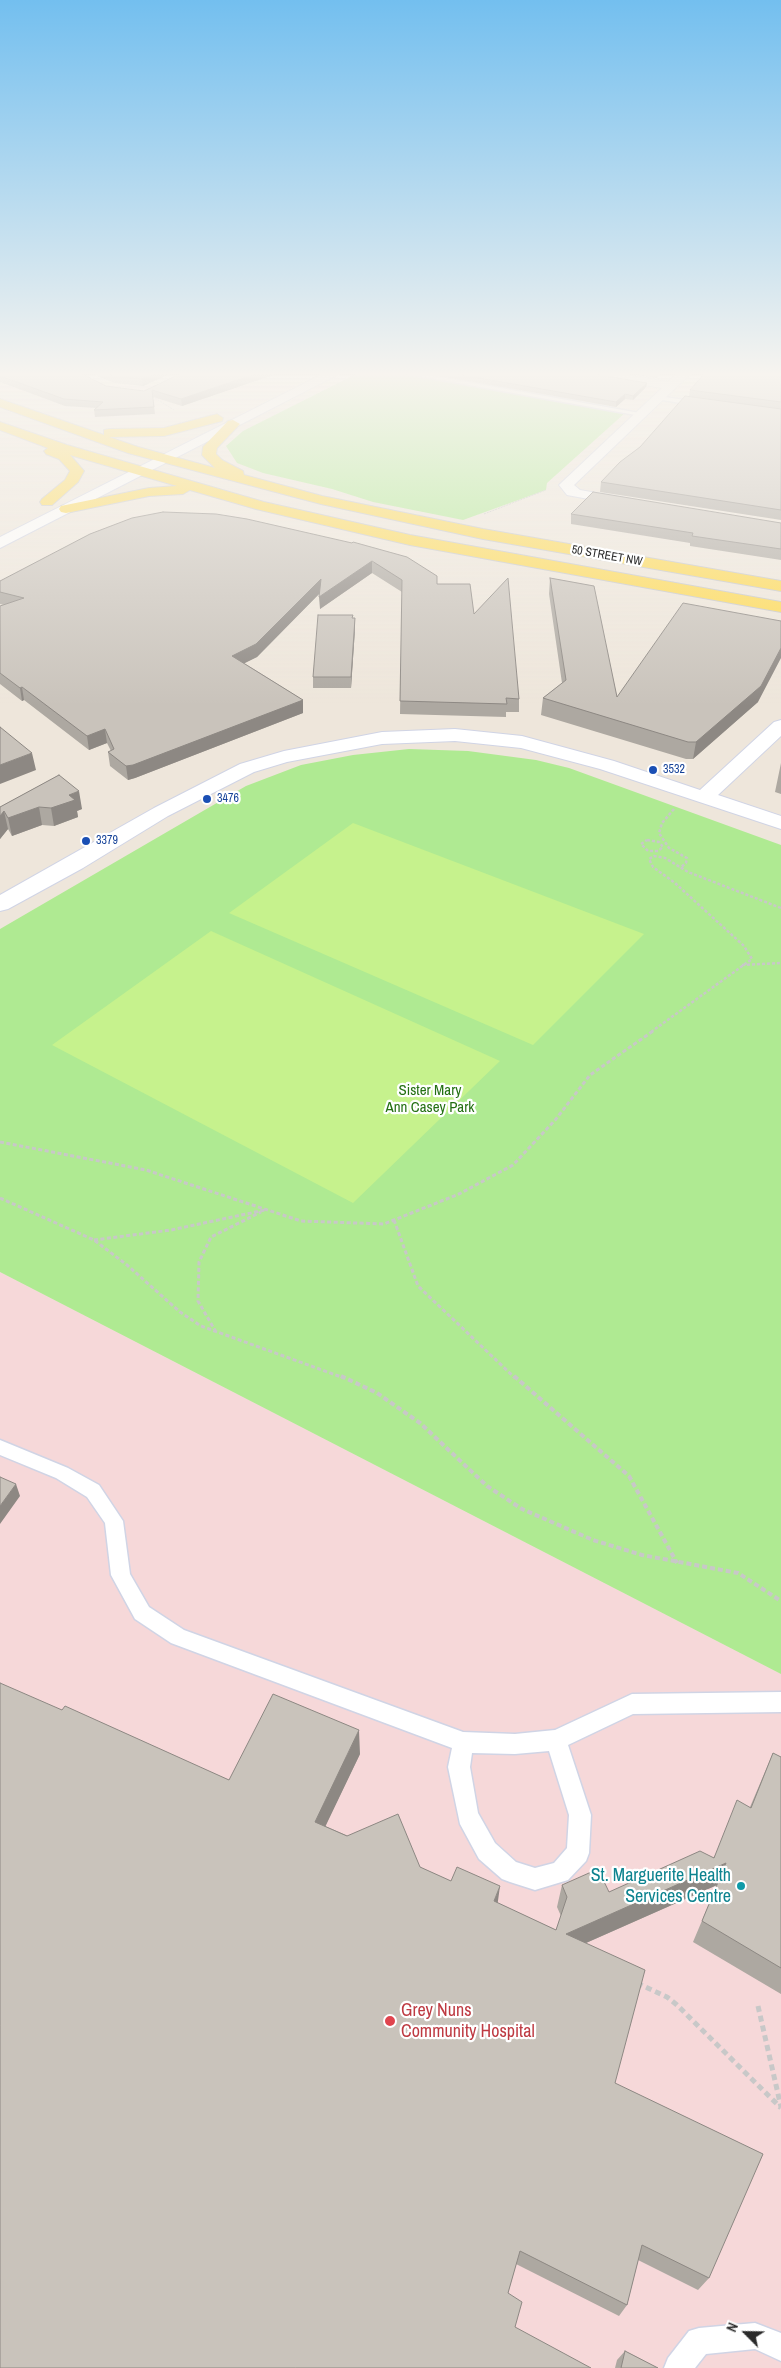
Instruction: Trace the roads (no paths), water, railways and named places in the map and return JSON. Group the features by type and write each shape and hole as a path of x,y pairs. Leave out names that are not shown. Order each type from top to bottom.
{"main road":[{"path":"47,502 68,485"},
{"name":"50 STREET NW","path":"202,485 234,498 410,540 781,607"},
{"path":"238,485 305,502 378,513"},
{"name":"50 STREET NW","path":"257,485 378,513 493,536 781,586"},
{"path":"263,485 269,487"},
{"path":"66,509 160,490 197,492 234,498"}],"street":[{"path":"31,510 82,485"},
{"path":"0,543 66,509 107,485"},
{"path":"567,485 566,487 568,489 580,494 637,504"},
{"path":"702,798 781,726"},
{"path":"0,904 75,863 161,812 247,768 284,757 382,738 455,735 522,742 607,765 781,823"}],"lane":[{"path":"0,1447 62,1473 93,1491 114,1521 120,1575 142,1613 178,1637 463,1742 515,1744 556,1740 632,1704 781,1702"},
{"path":"463,1742 459,1767 468,1816 487,1851 510,1872 535,1879 560,1872 578,1853 580,1815 556,1740"},
{"path":"678,2368 699,2341 755,2336 781,2347"}],"place":[{"name":"3532","path":"653,770"},
{"name":"3476","path":"207,799"},
{"name":"3379","path":"86,841"},
{"name":"St. Marguerite Health Services Centre","path":"741,1886"},
{"name":"Grey Nuns Community Hospital","path":"390,2021"}],"park label":[{"name":"Sister Mary Ann Casey Park","path":"430,1100"}]}
